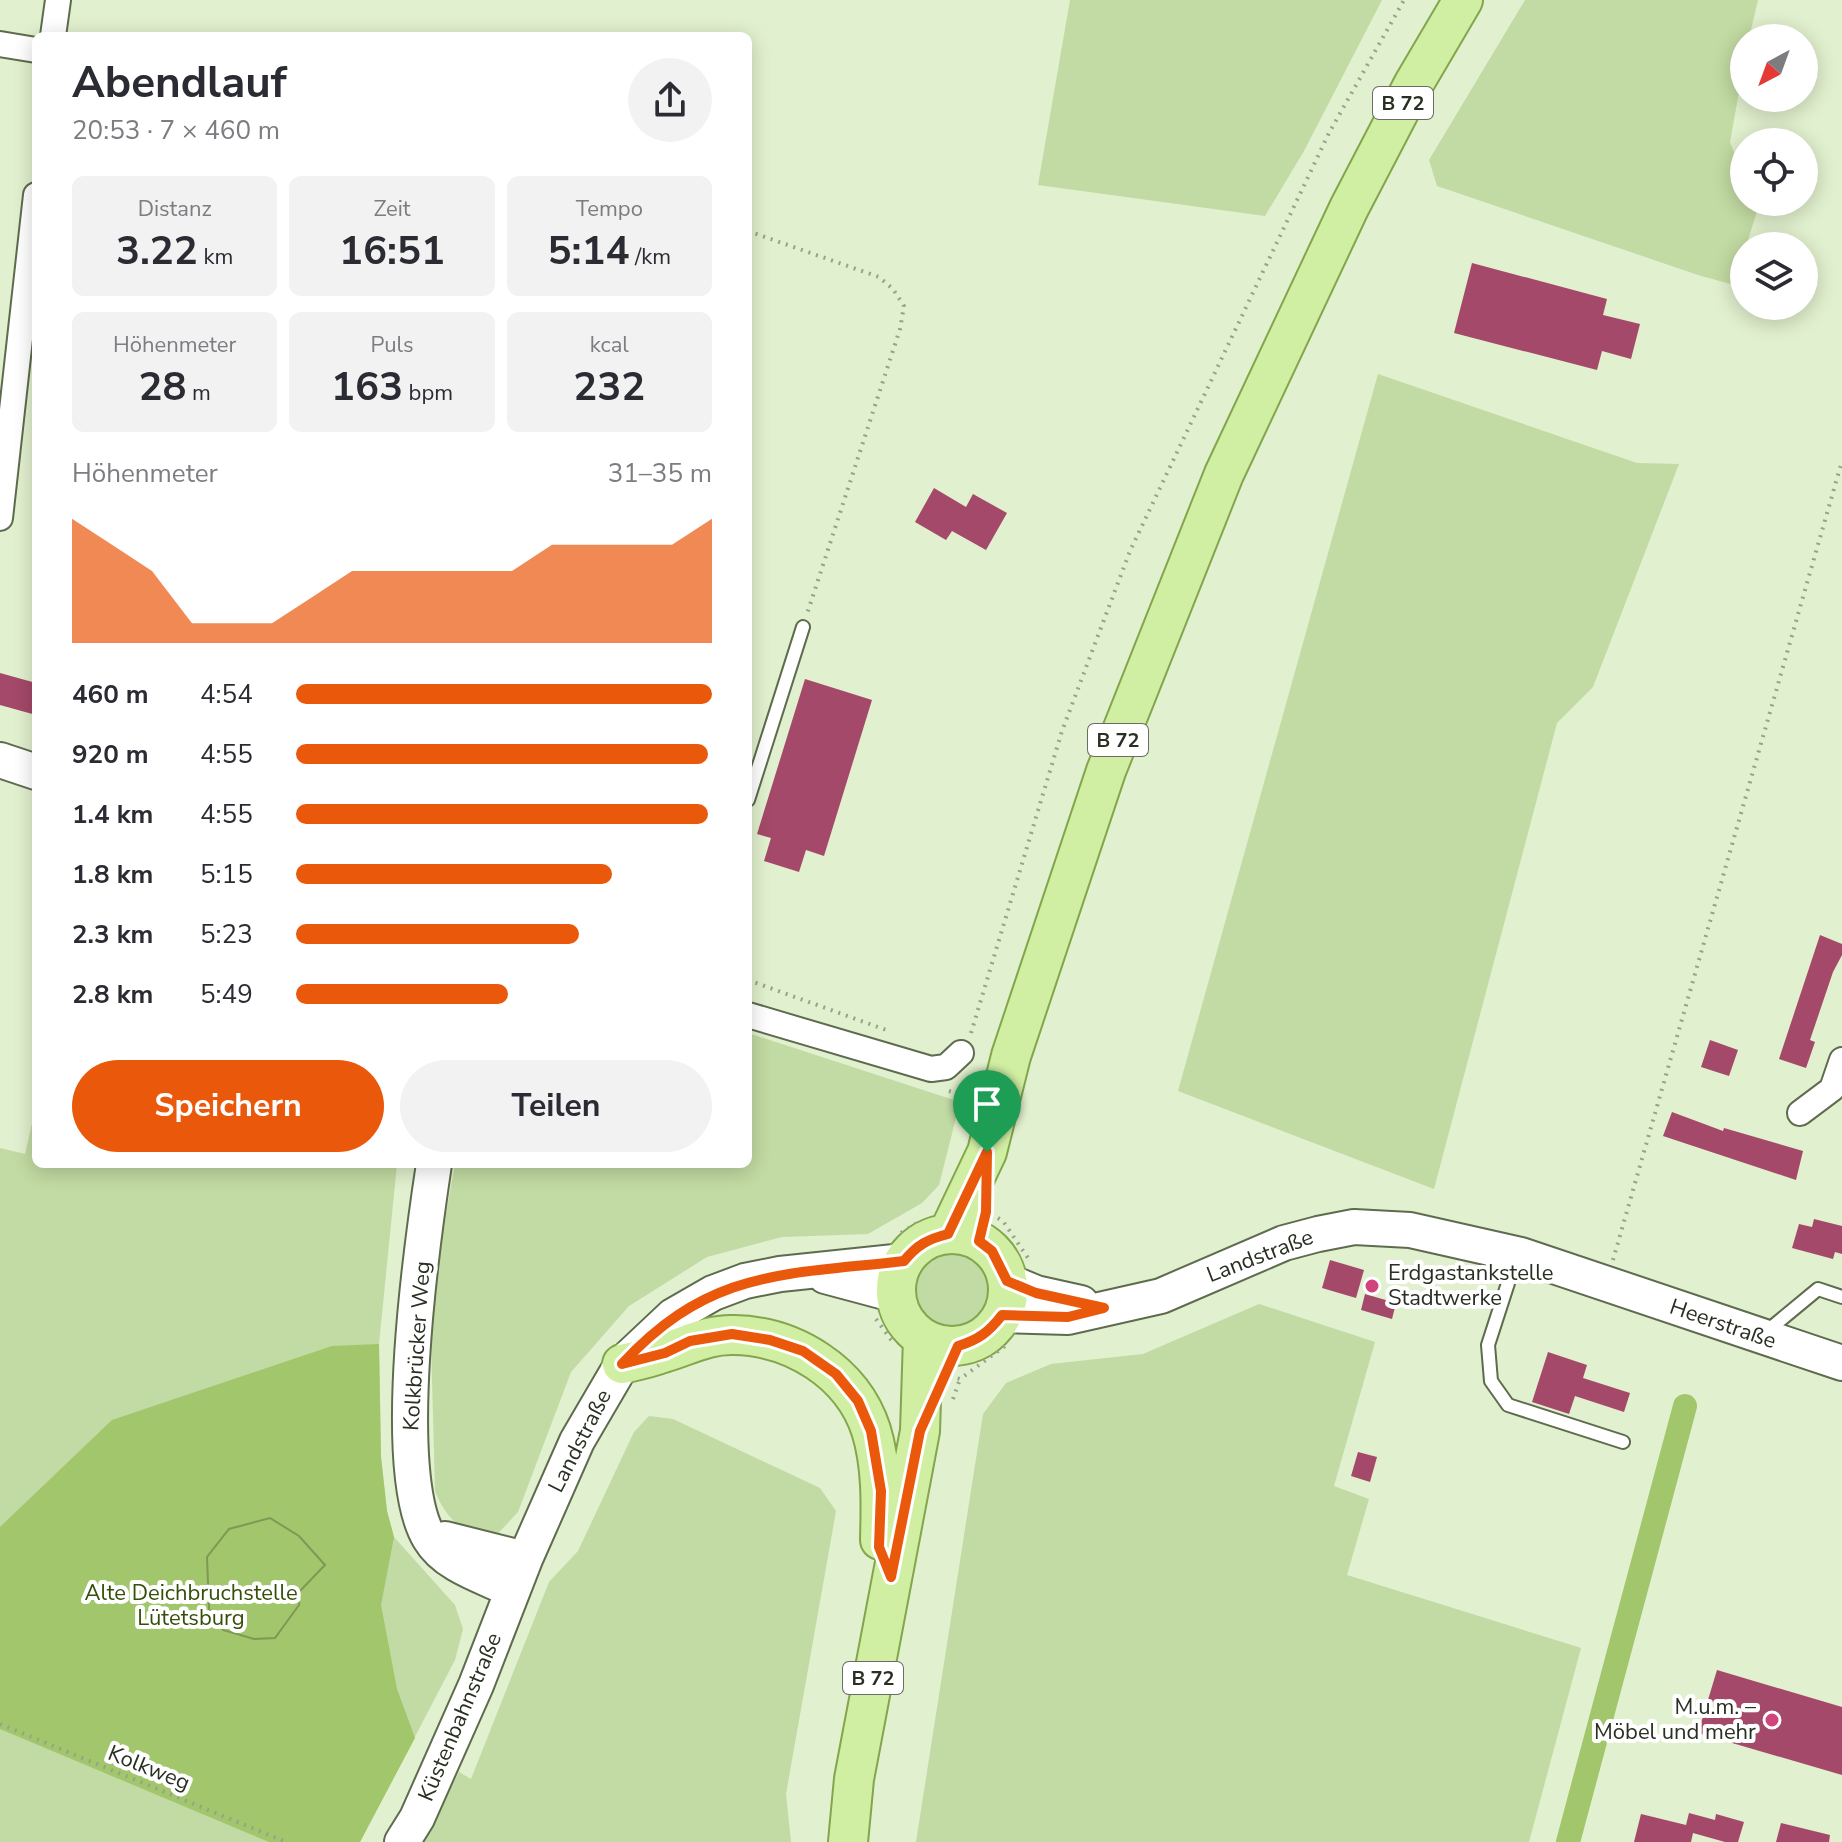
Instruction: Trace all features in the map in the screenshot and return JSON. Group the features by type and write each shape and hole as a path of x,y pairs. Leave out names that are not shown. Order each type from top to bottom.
{"main road":[{"name":"B 72","path":"971,1229 1011,1056 1106,771 1224,474 1349,208 1413,85 1463,0"},
{"path":"971,1229 992,1251 1015,1289 983,1336 941,1342 910,1327 900,1312 900,1278 915,1248 929,1239 971,1229"},
{"path":"622,1364 665,1353 690,1341 732,1334 770,1340 803,1351 836,1374 858,1401 871,1431 881,1491 879,1547 891,1577"},
{"name":"B 72","path":"848,1842 854,1779 891,1577 941,1342"}],"street":[{"path":"54,32 58,0"},
{"path":"0,44 32,49"},
{"path":"0,518 32,231"},
{"path":"0,760 32,771"},
{"path":"752,1016 931,1069 946,1067 961,1053"},
{"path":"1800,1113 1832,1089 1842,1060"},
{"name":"Kolkbrücker Weg","path":"434,1168 416,1321 410,1453 413,1495 430,1539 451,1559 518,1574"},
{"name":"Landstraße","path":"1015,1289 1104,1308 1161,1296 1284,1243 1354,1227 1410,1230 1521,1255 1607,1285"},
{"name":"Landstraße","path":"518,1574 577,1441 622,1364 673,1316 713,1293 745,1281 780,1274 900,1278"},
{"name":"Heerstraße","path":"1607,1285 1842,1363"},
{"name":"Küstenbahnstraße","path":"402,1842 417,1818 470,1698 518,1574"}],"lane":[{"path":"752,787 803,627"},
{"path":"1521,1255 1509,1280 1488,1345 1491,1381 1508,1405 1623,1442"},
{"path":"1761,1337 1818,1289 1842,1297"}],"path":[{"path":"961,1053 973,1030 1062,731 1130,551 1329,133 1404,0"},
{"path":"752,232 879,277 893,289 904,306 900,329 803,627"},
{"path":"1607,1285 1842,461"},
{"path":"752,981 889,1031 897,1047 895,1059"},
{"path":"945,1090 959,1094 972,1107"},
{"path":"971,1229 1003,1221 1015,1289"},
{"name":"Kolkweg","path":"0,1724 286,1842"}],"green space":[{"path":"1070,0 1382,0 1304,151 1265,216 1038,185"},
{"path":"1525,0 1758,0 1752,24 1730,24 1730,112 1735,112 1730,128 1730,216 1755,216 1750,232 1730,232 1730,284 1437,186 1429,160"},
{"path":"1378,374 1637,463 1679,464 1593,687 1557,723 1434,1189 1178,1091"},
{"path":"752,1034 960,1102 939,1185 922,1203 868,1234 782,1237 707,1257 629,1306 571,1372 518,1512 490,1542 456,1523 435,1491 430,1302 454,1168 752,1168"},
{"path":"32,1123 32,1168 397,1168 379,1344 381,1457 387,1511 394,1537 455,1605 463,1629 455,1660 360,1842 0,1842 0,1148 25,1154"},
{"path":"946,1250 962,1250 976,1256 987,1267 993,1289 987,1311 976,1322 962,1328 946,1328 932,1322 921,1311 915,1297 915,1281 921,1267 932,1256"},
{"path":"1259,1304 1375,1342 1334,1486 1369,1499 1347,1575 1581,1648 1529,1842 916,1842 983,1414 1006,1383 1051,1364 1143,1354"},
{"name":"Alte Deichbruchstelle Lütetsburg","path":"379,1344 381,1457 387,1511 394,1537 381,1605 397,1689 415,1738 360,1842 269,1842 0,1729 0,1527 112,1420 332,1346"},
{"path":"649,1416 673,1419 820,1488 836,1511 786,1794 791,1842 422,1842 459,1772 471,1779 549,1582 578,1551 634,1432"}],"water":[{"name":"Alte Deichbruchstelle Lütetsburg","path":"270,1518 299,1536 325,1565 300,1591 299,1605 275,1638 254,1639 223,1630 209,1609 207,1557 229,1529"}],"building":[{"path":"1472,263 1607,299 1603,315 1640,324 1631,359 1602,351 1597,370 1454,333"},
{"path":"934,488 966,507 973,494 1007,513 986,550 952,531 946,540 915,522"},
{"path":"0,673 32,682 32,714 0,705"},
{"path":"805,679 872,700 824,856 806,850 799,872 764,861 771,838 757,834"},
{"path":"1820,935 1842,944 1842,955 1833,972 1810,1040 1815,1042 1806,1068 1779,1059"},
{"path":"1710,1040 1738,1050 1729,1076 1701,1067"},
{"path":"1672,1112 1723,1131 1724,1128 1803,1151 1796,1180 1663,1136"},
{"path":"1814,1219 1842,1226 1842,1254 1835,1252 1833,1259 1792,1248 1799,1224 1812,1227"},
{"path":"1330,1260 1364,1270 1356,1298 1322,1288"},
{"path":"1365,1294 1396,1303 1392,1319 1361,1310"},
{"path":"1548,1352 1587,1365 1583,1378 1630,1393 1624,1412 1575,1396 1569,1414 1532,1402"},
{"path":"1358,1452 1377,1457 1370,1482 1351,1476"},
{"name":"M.u.m. – Möbel und mehr","path":"1717,1670 1842,1707 1842,1775 1698,1733"},
{"path":"1689,1813 1715,1820 1716,1814 1744,1822 1738,1842 1725,1842 1693,1833 1691,1842 1634,1842 1641,1814 1686,1825"},
{"path":"1781,1823 1830,1835 1829,1842 1776,1842"}],"waterway":[{"path":"1568,1842 1685,1406"}],"place":[{"name":"Erdgastankstelle Stadtwerke","path":"1372,1286"},
{"name":"M.u.m. – Möbel und mehr","path":"1772,1720"}],"route":[{"path":"987,1152 986,1212 979,1241 992,1251 1002,1265 1007,1281 1036,1293 1104,1308 1068,1317 1002,1315 991,1330 976,1341 958,1346 920,1431 891,1577 879,1547 881,1491 871,1431 858,1401 836,1374 803,1351 770,1340 732,1334 690,1341 665,1353 622,1364 673,1316 713,1293 745,1281 780,1274 813,1273 904,1261 915,1248 929,1239 948,1234 987,1152"}]}
